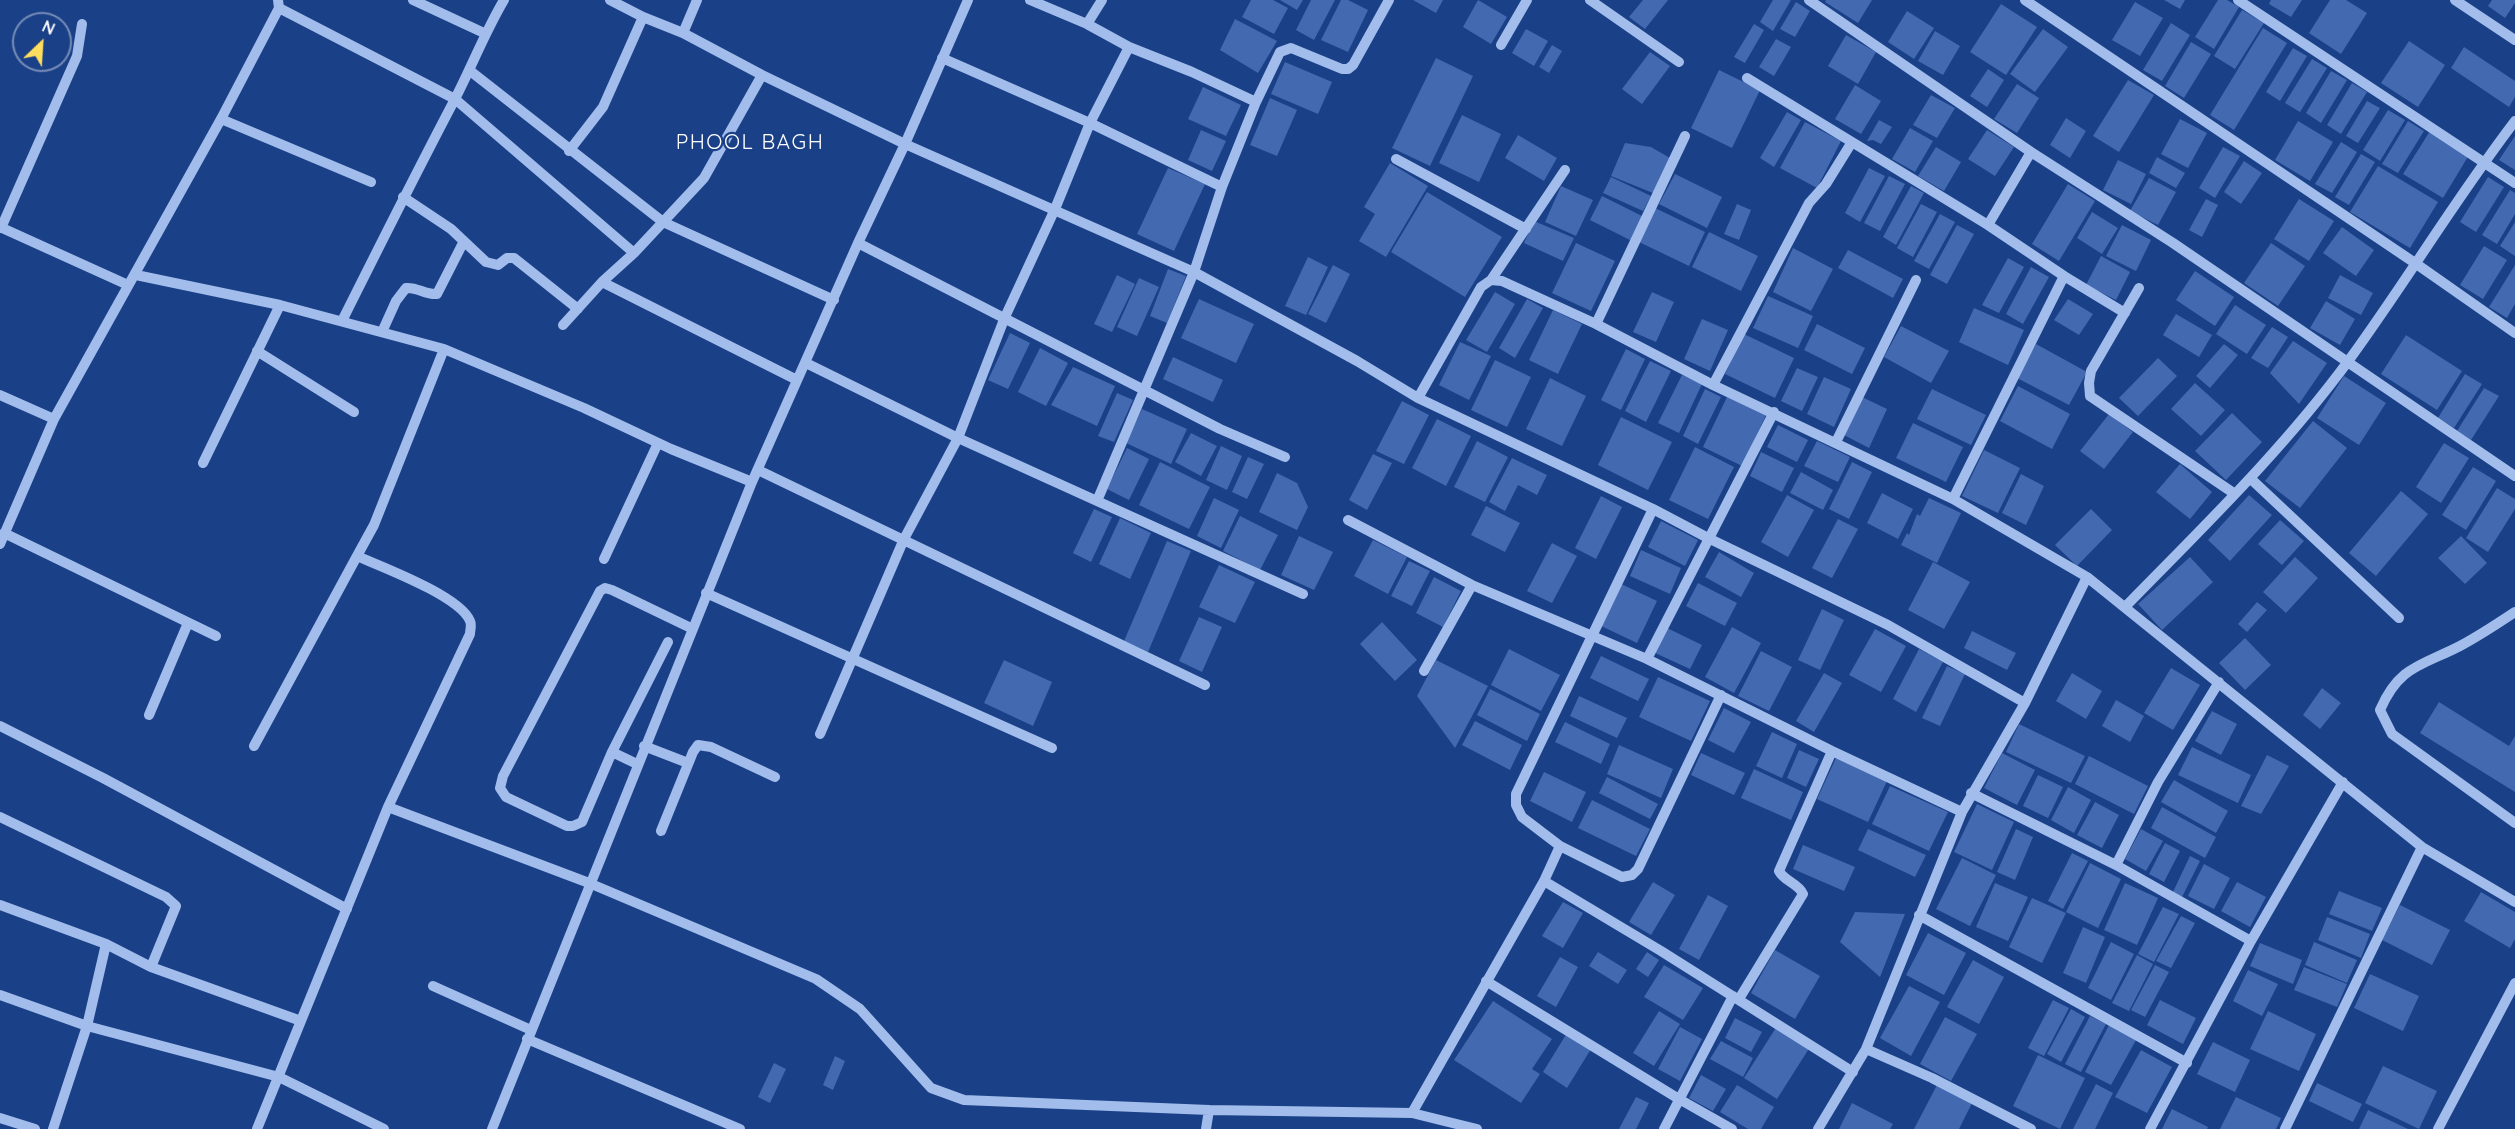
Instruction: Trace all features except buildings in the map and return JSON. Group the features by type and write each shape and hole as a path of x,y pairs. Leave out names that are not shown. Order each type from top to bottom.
{"street":[{"path":"413,0 484,33"},
{"path":"342,321 403,197 455,99 484,33 504,0"},
{"path":"610,0 643,17 683,33 762,75 906,144 1194,272 1357,361 1418,398 1653,509 1888,625 2025,703"},
{"path":"683,33 697,0"},
{"path":"492,1129 752,482 858,243 906,144 968,0"},
{"path":"1030,0 1087,24 1129,47 1192,72 1256,102"},
{"path":"1087,24 1102,0"},
{"path":"1097,501 1194,272 1222,187 1256,102 1280,52 1285,48 1291,48 1342,69 1353,65 1389,0"},
{"path":"1501,45 1527,0"},
{"path":"1590,0 1679,62"},
{"path":"1809,0 2031,152 2164,237 2348,361 2515,476"},
{"path":"2025,0 2415,262 2515,333"},
{"path":"2238,0 2515,183"},
{"path":"2456,0 2515,40"},
{"path":"0,544 54,419 221,119 278,4 455,99 634,253"},
{"path":"569,151 603,107 643,17"},
{"path":"82,24 77,56 0,228 128,285"},
{"path":"820,734 904,540 958,438 1005,317 1055,209 1090,123 1129,47"},
{"path":"942,58 1090,123 1222,187"},
{"path":"469,70 569,151 663,222 834,300"},
{"path":"563,325 704,177 762,75"},
{"path":"1747,78 1988,225 2064,276 2125,313"},
{"path":"221,119 371,182"},
{"path":"2126,606 2251,479 2348,361 2484,161 2515,121"},
{"path":"1596,324 1685,136"},
{"path":"1713,385 1809,203 1826,184 1852,142"},
{"path":"1988,225 2031,152"},
{"path":"1396,159 1526,229"},
{"path":"1418,398 1481,287 1491,280 1565,170"},
{"path":"403,197 452,229 491,265 498,265 507,258 514,258 578,309"},
{"path":"382,332 396,301 406,288 413,287 429,294 437,294 464,241"},
{"path":"858,243 1220,429 1285,457"},
{"path":"136,275 279,305 444,349 752,482"},
{"path":"1953,498 2064,276"},
{"path":"1491,280 1502,281 1596,324 1713,385 1953,498 2087,577 2126,606 2422,847 2515,902"},
{"path":"1836,442 1916,280"},
{"path":"602,282 798,380"},
{"path":"2139,288 2091,371 2090,396 2235,494"},
{"path":"202,463 279,305"},
{"path":"254,746 374,525 444,349"},
{"path":"257,351 354,412"},
{"path":"806,363 958,438 1303,594"},
{"path":"0,395 54,419"},
{"path":"1647,659 1774,412"},
{"path":"604,558 658,443"},
{"path":"758,470 1205,685"},
{"path":"2251,479 2399,618"},
{"path":"1653,509 1516,794 1516,805 1522,817 1560,846 1622,877 1632,875 1638,869 1721,695"},
{"path":"1348,520 1472,585 1647,659 1832,751 1962,812"},
{"path":"4,533 216,636"},
{"path":"256,1129 388,807 470,634 471,622 448,599 357,556"},
{"path":"1818,1129 1866,1049 1919,915 1971,793 2025,703 2087,577"},
{"path":"1424,671 1472,585"},
{"path":"684,649 666,641 612,752 582,822 567,826 506,797 500,788 503,776 600,591 605,588 612,590 693,629"},
{"path":"706,593 1052,748"},
{"path":"2515,612 2460,646 2423,662 2397,679 2380,710 2392,734 2515,823"},
{"path":"149,715 188,623"},
{"path":"647,681 667,691"},
{"path":"2116,865 2158,782 2219,682"},
{"path":"0,726 103,778 347,909"},
{"path":"644,746 688,763"},
{"path":"661,831 688,763 698,746 711,747 775,777"},
{"path":"1664,1129 1736,997 1803,894 1801,889 1783,878 1779,871 1832,751"},
{"path":"612,752 637,765"},
{"path":"2150,1129 2251,941 2343,782"},
{"path":"1971,793 2116,865 2251,941"},
{"path":"388,807 589,883 816,979 860,1009 932,1088 964,1100 1209,1110 1412,1113 1477,1129"},
{"path":"0,817 166,897 176,906 151,966"},
{"path":"1412,1113 1544,881 1560,846"},
{"path":"2284,1129 2422,847"},
{"path":"1544,881 1736,997 1853,1072"},
{"path":"0,905 106,944 151,966 301,1021"},
{"path":"1919,915 2187,1063"},
{"path":"53,1129 87,1026 106,944"},
{"path":"1486,981 1732,1129"},
{"path":"2438,1129 2515,983"},
{"path":"433,986 529,1034 740,1129"},
{"path":"0,995 87,1026 279,1077 384,1129"},
{"path":"1866,1049 1932,1078 2031,1129"},
{"path":"1206,1129 1209,1110"},
{"path":"0,1118 36,1129"}],"district":[{"name":"PHOOL BAGH","path":"750,143"}]}
